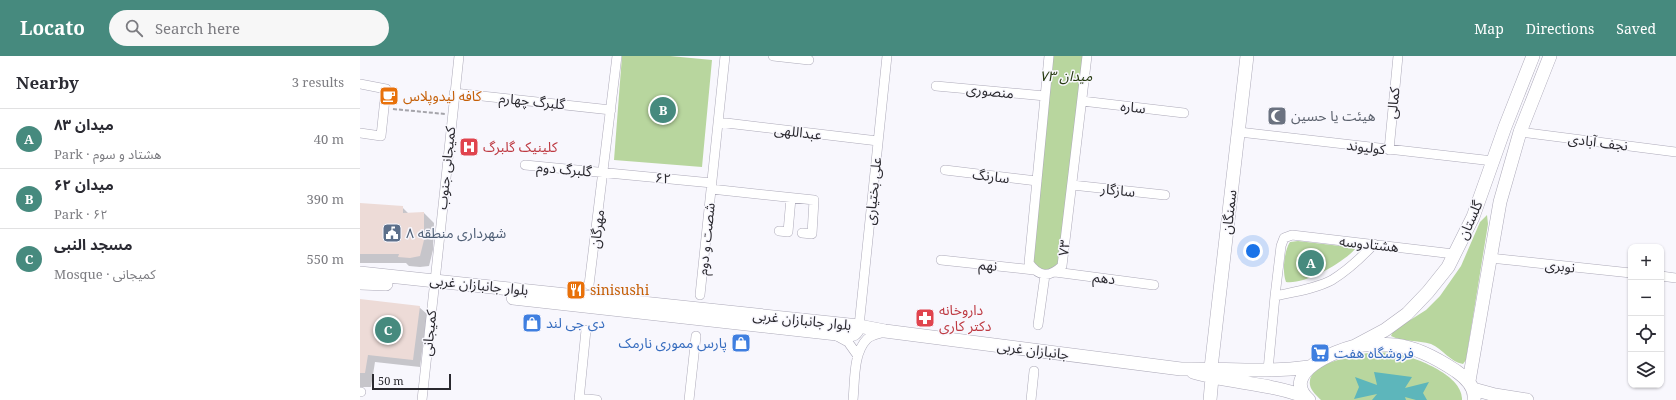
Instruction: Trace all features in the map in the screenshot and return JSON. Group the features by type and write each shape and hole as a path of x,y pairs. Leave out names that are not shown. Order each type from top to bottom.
{"main road":[{"name":"سمنگان","path":"1210,400 1248,56"},
{"name":"گلستان","path":"1355,346 1386,330 1407,314 1428,292 1448,267 1473,217 1533,56"},
{"name":"گلستان","path":"1472,390 1490,258 1500,202 1520,132 1550,56"},
{"name":"بلوار جانبازان غربی","path":"360,273 435,285 834,334 853,335 857,332 858,326 435,285 360,283"},
{"name":"جانبازان غربی","path":"858,326 885,331 1212,373 1287,390 1307,399"},
{"path":"1307,399 1301,387 1302,379 1308,367 1333,354 1355,346 1374,344 1396,345 1414,350 1445,363 1472,390 1527,400"},
{"name":"جانبازان غربی","path":"1212,373 1308,367"}],"street":[{"name":"کمیجانی جنوب","path":"435,285 451,115 459,56"},
{"path":"604,172 617,56"},
{"path":"711,186 725,56"},
{"path":"773,56 809,60"},
{"name":"علی بختیاری","path":"858,326 887,56"},
{"path":"1038,325 1045,275 1034,270 1029,262 1049,56"},
{"name":"۷۳","path":"1045,275 1055,272 1062,266 1087,56"},
{"name":"کمالی","path":"1389,150 1398,56"},
{"path":"360,84 386,89 381,136 360,133"},
{"name":"منصوری","path":"936,86 1045,96"},
{"name":"گلبرگ چهارم","path":"454,93 611,110"},
{"name":"ساره","path":"1082,102 1184,113"},
{"name":"عبداللهی","path":"718,122 878,141"},
{"name":"کولیوند","path":"1239,132 1493,161"},
{"name":"نجف آبادی","path":"1520,132 1676,152"},
{"name":"گلبرگ دوم","path":"525,165 604,172"},
{"name":"سارنگ","path":"945,170 1037,181"},
{"name":"۶۲","path":"604,172 814,200 812,234 802,233"},
{"name":"مهرگان","path":"589,285 604,172"},
{"name":"سازگار","path":"1072,185 1165,195"},
{"name":"شصت و دوم","path":"700,295 711,186"},
{"path":"779,230 788,232 792,198"},
{"name":"هشتادوسه","path":"1275,296 1281,246 1284,238 1292,236 1454,254"},
{"path":"1268,370 1275,296 1304,290 1330,280 1354,265 1374,244"},
{"name":"نوبری","path":"1490,258 1628,273"},
{"name":"نهم","path":"941,260 1034,270"},
{"name":"دهم","path":"1055,272 1154,285"},
{"path":"1664,276 1676,278"},
{"name":"کمیجانی","path":"422,400 435,285"},
{"path":"586,330 579,399 597,400"},
{"path":"853,400 858,356 862,346 868,338 885,331"},
{"path":"834,334 848,342 858,356"},
{"path":"689,400 696,336"},
{"path":"1031,400 1034,371"}],"path":[{"path":"384,108 451,115"}],"green space":[{"path":"622,56 670,56 712,60 702,167 614,160"},
{"name":"میدان ۷۳","path":"1049,56 1087,56 1062,266 1045,275 1029,263"},
{"path":"1487,215 1488,224 1466,360 1463,364 1454,361 1431,344 1391,336 1393,331 1426,310 1440,296 1461,266 1480,222"},
{"path":"1298,241 1355,249 1333,266 1313,277 1294,282 1286,282 1284,267 1286,251 1290,242"},
{"path":"1368,353 1390,353 1402,355 1436,368 1455,383 1460,391 1462,400 1321,400 1313,391 1310,385 1311,377 1315,371 1332,362"}],"water":[{"path":"1374,372 1412,377 1405,388 1429,382 1423,393 1427,400 1416,400 1405,397 1406,400 1372,400 1377,394 1354,399 1359,387 1355,377 1377,385"}],"building":[{"name":"شهرداری منطقه ۸","path":"360,203 403,206 403,213 424,212 424,240 420,256 410,258 398,257 399,254 360,254"},
{"path":"360,299 420,306 413,360 368,355 365,373 360,373"}],"place":[{"name":"کافه لیدوپلاس","path":"389,96"},
{"name":"میدان ۶۲","path":"663,110"},
{"name":"هیئت یا حسین","path":"1277,116"},
{"name":"کلینیک گلبرگ","path":"469,147"},
{"name":"شهرداری منطقه ۸","path":"392,233"},
{"name":"میدان ۸۳","path":"1311,263"},
{"name":"sinisushi","path":"576,290"},
{"name":"داروخانه دکتر کاری","path":"925,318"},
{"name":"دی جی لند","path":"532,323"},
{"name":"مسجد النبی","path":"388,330"},
{"name":"پارس مموری نارمک","path":"741,343"},
{"name":"فروشگاه هفت","path":"1320,353"}]}
